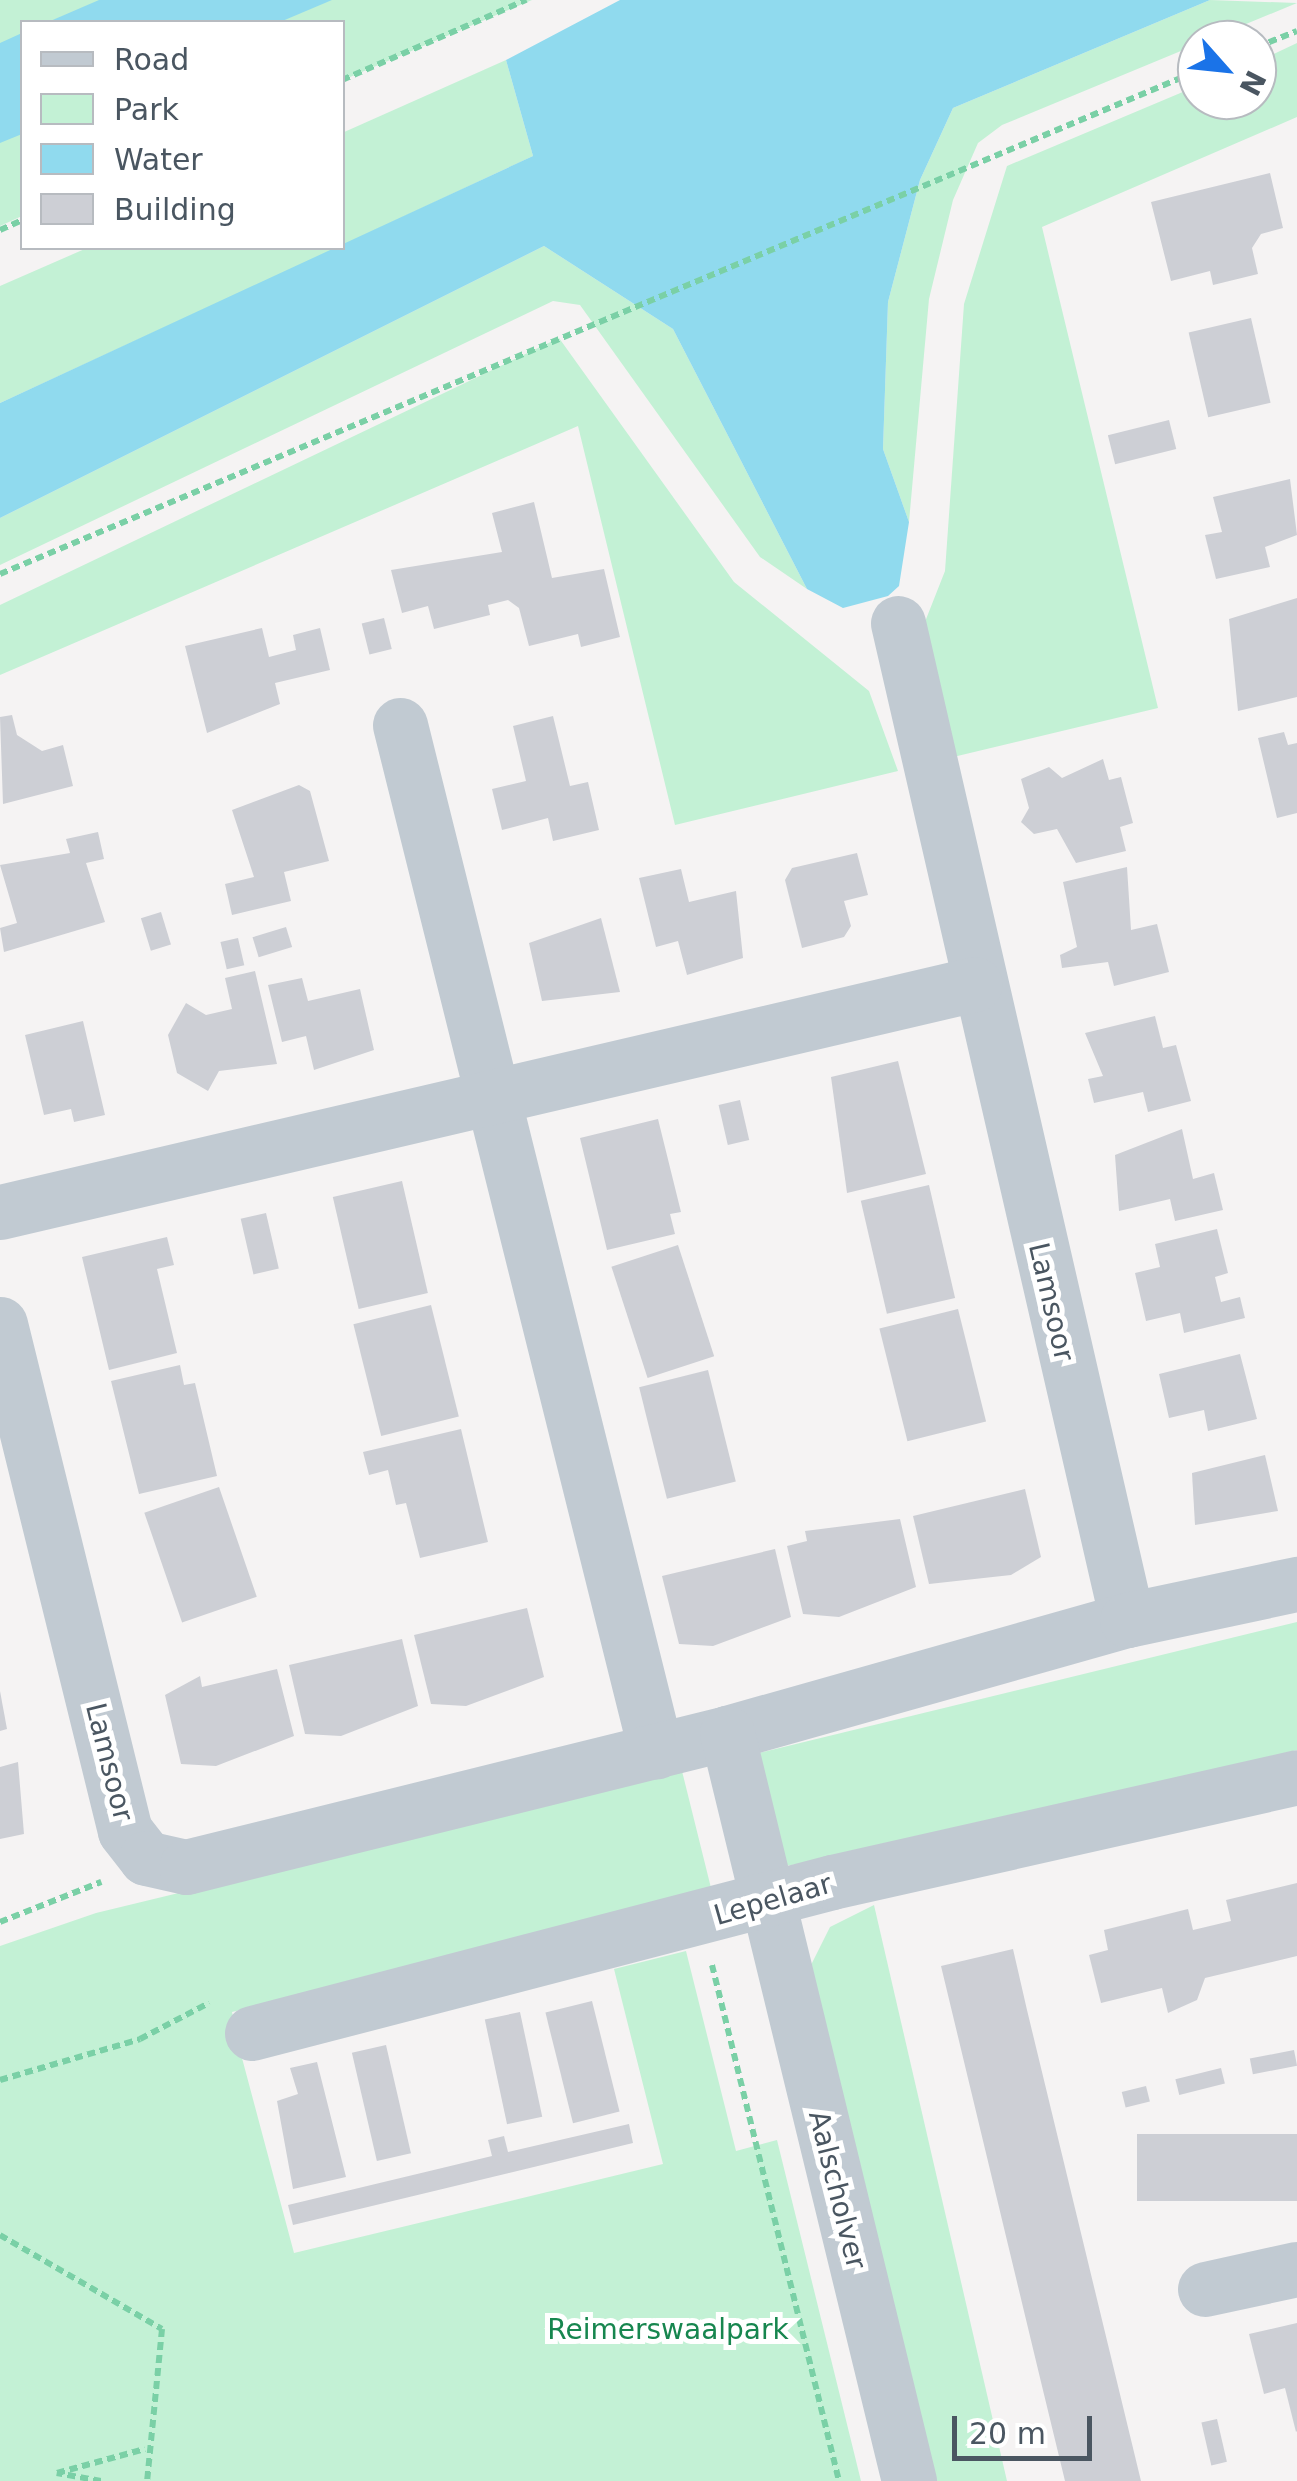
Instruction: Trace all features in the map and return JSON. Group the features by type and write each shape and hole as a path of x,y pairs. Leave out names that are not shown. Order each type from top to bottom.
{"street":[{"name":"Lamsoor","path":"898,623 975,984 1127,1620"},
{"path":"400,725 656,1752"},
{"path":"0,1212 975,984"},
{"name":"Lamsoor","path":"0,1324 125,1831 146,1858"},
{"path":"146,1858 186,1867 656,1752 1127,1620 1297,1584"},
{"path":"727,1733 764,1900"},
{"name":"Lepelaar","path":"252,2033 702,1920 764,1900 1297,1778"},
{"name":"Aalscholver","path":"764,1900 909,2481"},
{"path":"1206,2288 1297,2269"}],"path":[{"path":"345,79 526,0"},
{"path":"0,574 964,166 1177,80"},
{"path":"0,1922 60,1904 146,1858"},
{"path":"702,1920 839,2481"},
{"path":"0,2080 140,2039 234,1990 252,2033"},
{"path":"0,2235 162,2329 145,2449 147,2481"},
{"path":"102,2481 57,2473 145,2449"}],"green space":[{"path":"0,0 532,0 345,79 345,20 20,20 20,217 0,226"},
{"path":"1210,0 1297,3 1256,20 1177,20 1177,53 1002,125 978,143 953,200 929,299 909,522 883,449 888,302 920,180 953,108"},
{"path":"1297,43 1297,117 1042,227 1158,708 924,764 919,637 945,571 964,304 1007,166 1177,94 1177,120 1277,120 1277,52"},
{"path":"506,60 533,156 345,244 345,132"},
{"path":"544,246 673,329 807,589 760,557 580,305 553,301 0,565 0,518"},
{"path":"82,250 333,250 0,403 0,286"},
{"path":"559,338 734,582 869,691 898,771 675,825 578,426 0,675 0,605"},
{"path":"1297,1622 1297,1750 903,1848 778,1867 751,1755"},
{"name":"Reimerswaalpark","path":"682,1771 713,1896 232,2012 242,2058 294,2253 663,2164 614,1969 686,1951 736,2151 777,2140 861,2481 0,2481 0,1946 96,1913"},
{"path":"874,1905 1007,2481 931,2481 806,1975 830,1927"}],"water":[{"path":"99,0 332,0 285,20 53,20"},
{"path":"620,0 1210,0 953,108 920,180 888,302 883,449 909,522 899,586 888,596 843,608 807,589 673,329 544,246 0,518 0,403 330,250 345,250 345,243 533,156 506,60"},
{"path":"20,34 20,135 0,143 0,43"}],"building":[{"path":"1270,173 1283,228 1261,234 1252,248 1258,274 1213,285 1210,271 1171,281 1151,202"},
{"path":"1251,318 1271,403 1208,417 1189,332"},
{"path":"1169,420 1176,449 1115,464 1108,435"},
{"path":"1290,479 1297,535 1265,547 1270,567 1216,579 1205,535 1222,532 1213,497"},
{"path":"534,502 552,578 604,569 620,637 581,647 578,634 529,646 519,608 508,600 488,605 490,615 434,629 428,606 402,613 391,570 502,552 492,513"},
{"path":"1297,598 1297,697 1238,711 1229,619"},
{"path":"384,618 392,649 369,655 362,624"},
{"path":"262,628 269,657 296,650 293,635 320,628 330,670 275,683 280,704 207,733 185,646"},
{"path":"12,715 17,735 42,751 63,745 73,786 3,804 0,717"},
{"path":"553,716 570,786 588,782 599,830 553,841 548,818 502,830 492,789 526,781 513,726"},
{"path":"1284,732 1288,745 1297,743 1297,813 1277,818 1258,738"},
{"path":"1103,759 1109,780 1121,777 1133,823 1120,827 1126,851 1076,863 1057,829 1034,834 1021,822 1029,808 1021,779 1049,767 1062,778"},
{"path":"299,785 310,791 329,861 284,872 291,901 232,915 225,884 254,877 232,810"},
{"path":"98,832 104,859 86,863 105,922 4,952 0,928 17,923 0,865 70,853 66,839"},
{"path":"857,853 868,895 844,901 851,926 844,937 802,948 785,880 792,868"},
{"path":"1127,867 1131,930 1157,924 1169,972 1114,986 1108,962 1062,968 1060,955 1077,947 1063,882"},
{"path":"681,869 689,902 736,891 743,958 687,975 678,941 656,947 639,878"},
{"path":"161,912 171,945 151,951 141,918"},
{"path":"601,918 620,992 542,1001 529,943"},
{"path":"286,927 292,947 259,957 253,937"},
{"path":"238,938 244,965 227,969 220,942"},
{"path":"255,971 277,1064 219,1071 208,1091 177,1073 168,1035 186,1003 206,1015 232,1009 225,978"},
{"path":"302,978 308,1001 360,989 374,1050 314,1070 306,1036 282,1042 268,985"},
{"path":"1155,1016 1163,1048 1176,1045 1191,1101 1148,1112 1143,1092 1094,1103 1088,1079 1103,1076 1085,1033"},
{"path":"83,1021 105,1115 74,1122 71,1109 44,1115 25,1035"},
{"path":"898,1061 926,1174 847,1193 831,1077"},
{"path":"740,1100 749,1140 728,1145 719,1105"},
{"path":"658,1119 681,1212 670,1214 675,1234 607,1250 580,1138"},
{"path":"1182,1129 1193,1179 1214,1173 1223,1210 1175,1221 1170,1199 1119,1211 1115,1155"},
{"path":"402,1181 428,1293 359,1309 333,1197"},
{"path":"929,1185 955,1298 887,1314 861,1201"},
{"path":"266,1213 279,1269 253,1274 241,1219"},
{"path":"1217,1229 1228,1273 1215,1277 1221,1302 1240,1297 1245,1318 1184,1333 1180,1313 1146,1321 1135,1273 1160,1267 1155,1244"},
{"path":"167,1237 174,1265 157,1269 177,1353 109,1370 82,1257"},
{"path":"678,1245 714,1356 648,1378 611,1267"},
{"path":"431,1305 459,1417 381,1436 353,1324"},
{"path":"958,1309 986,1422 907,1441 879,1329"},
{"path":"1240,1354 1257,1419 1208,1431 1204,1410 1169,1418 1159,1374"},
{"path":"180,1365 184,1385 195,1383 217,1476 139,1494 111,1381"},
{"path":"708,1370 736,1482 667,1499 639,1387"},
{"path":"461,1429 488,1542 420,1558 406,1503 396,1505 388,1470 369,1475 363,1452"},
{"path":"1265,1455 1278,1511 1195,1525 1192,1473"},
{"path":"219,1487 257,1597 182,1622 144,1513"},
{"path":"1025,1489 1041,1557 1011,1575 929,1584 913,1516"},
{"path":"900,1519 916,1587 839,1617 803,1614 787,1546 807,1541 805,1531"},
{"path":"775,1549 791,1617 713,1646 679,1644 662,1576"},
{"path":"527,1608 544,1677 466,1706 431,1704 414,1635"},
{"path":"402,1639 418,1706 341,1736 305,1734 289,1665"},
{"path":"277,1669 294,1736 216,1766 181,1764 165,1695 200,1676 202,1687"},
{"path":"0,1691 7,1729 0,1731"},
{"path":"18,1762 24,1834 0,1839 0,1767"},
{"path":"1297,1883 1297,1956 1205,1978 1197,2000 1168,2013 1162,1988 1101,2003 1089,1955 1108,1950 1104,1930 1188,1909 1193,1930 1231,1921 1226,1900"},
{"path":"1013,1949 1141,2481 1065,2481 1041,2382 941,1966"},
{"path":"592,2001 620,2112 573,2123 545,2013"},
{"path":"520,2012 542,2117 507,2124 485,2019"},
{"path":"386,2045 411,2153 377,2161 352,2053"},
{"path":"1294,2050 1297,2066 1253,2074 1250,2059"},
{"path":"317,2062 346,2177 293,2189 277,2101 298,2094 290,2068"},
{"path":"1221,2068 1225,2084 1179,2095 1175,2079"},
{"path":"1146,2086 1150,2102 1126,2108 1122,2092"},
{"path":"629,2124 633,2143 293,2225 288,2205 492,2156 488,2140 504,2136 508,2152"},
{"path":"1137,2134 1297,2134 1297,2201 1137,2201"},
{"path":"1297,2323 1296,2432 1285,2388 1264,2394 1249,2334"},
{"path":"1217,2419 1227,2462 1211,2465 1201,2423"}]}
